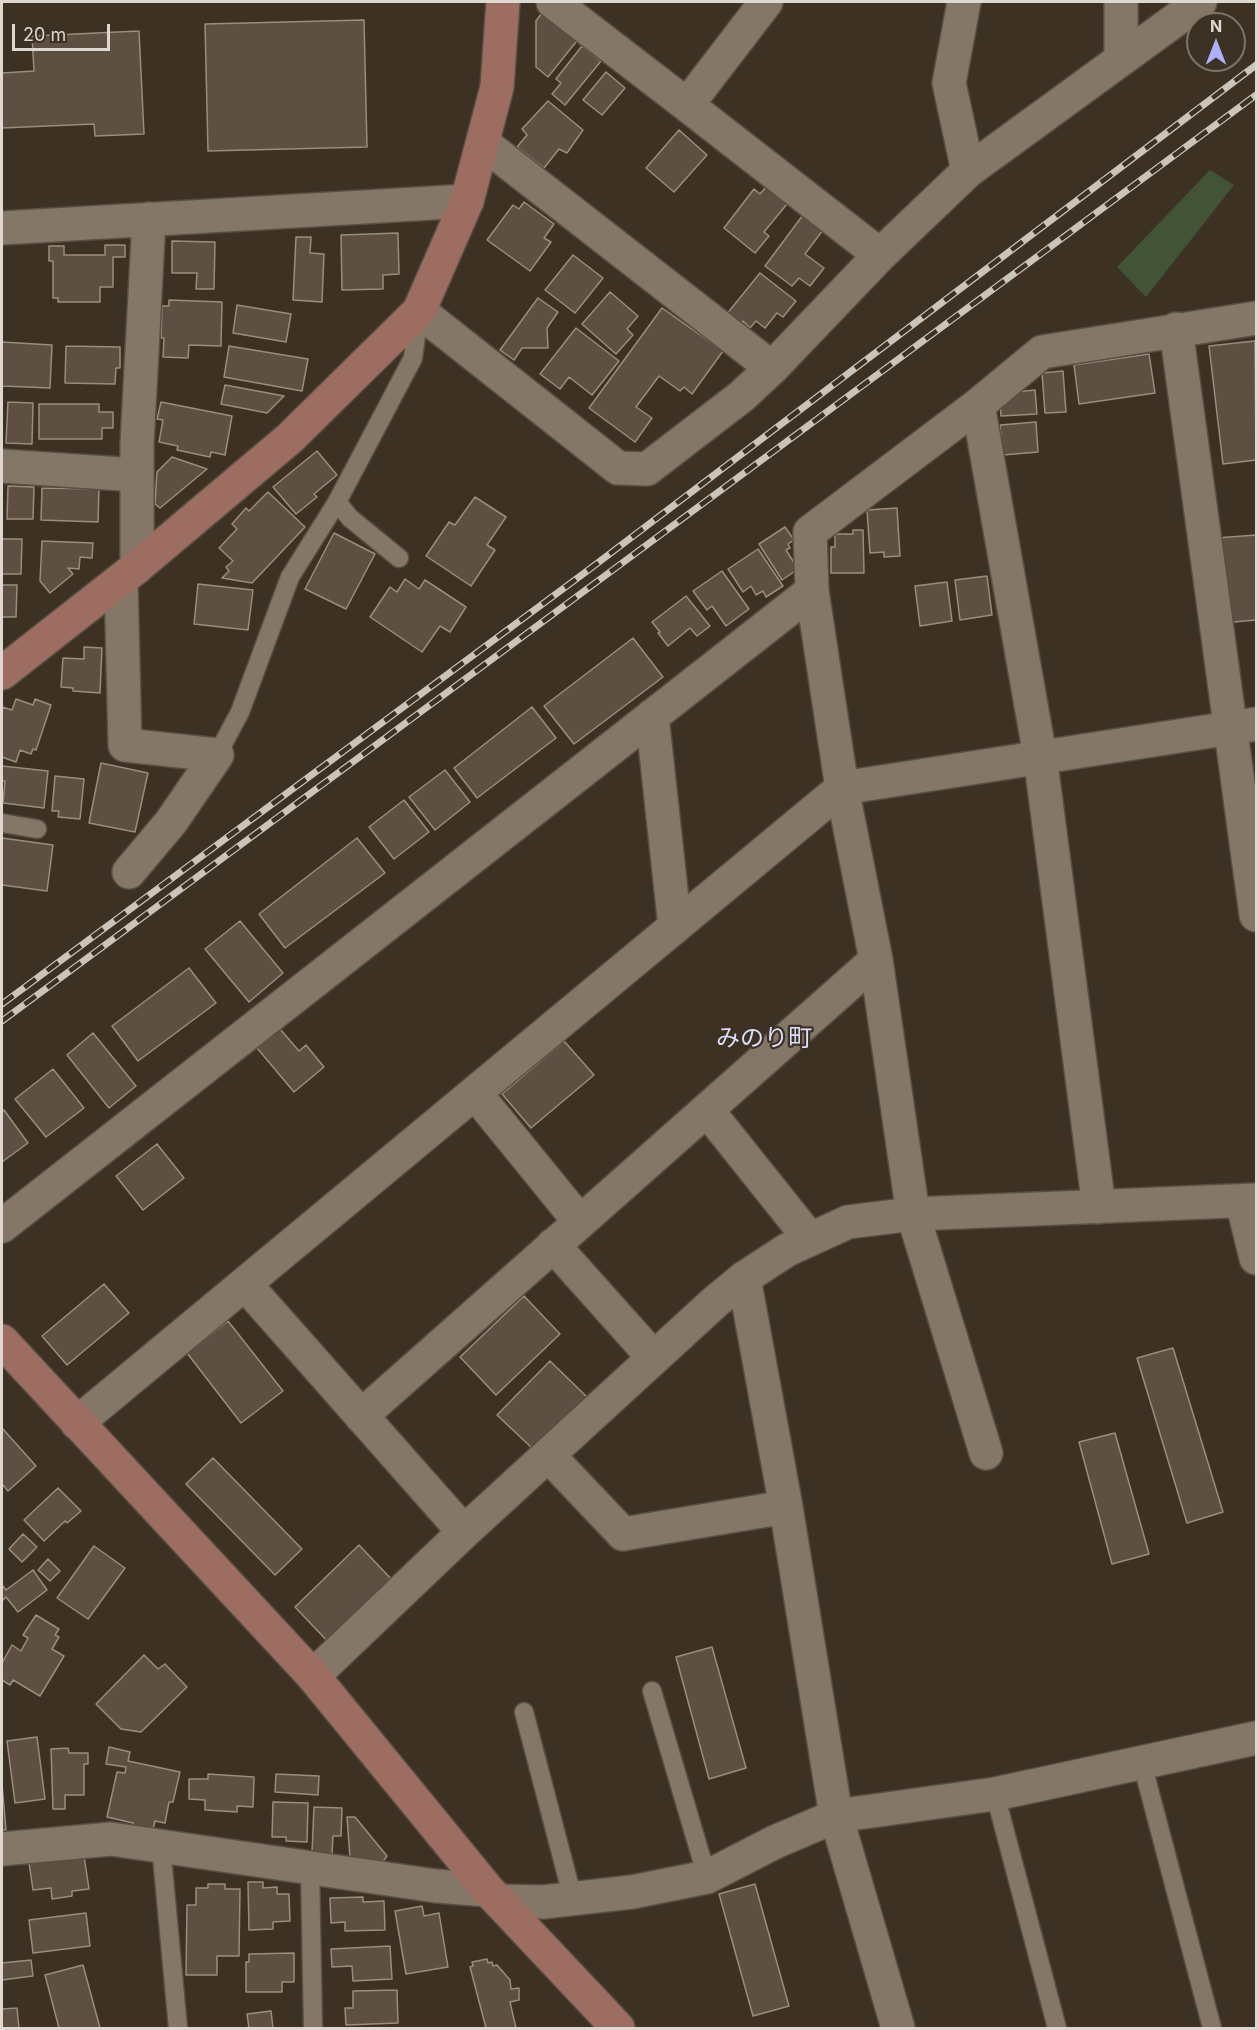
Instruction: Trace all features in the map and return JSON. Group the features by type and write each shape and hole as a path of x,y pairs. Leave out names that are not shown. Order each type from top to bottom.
{"street":[{"path":"4,669 129,574 290,438 419,311 467,201 483,143 497,87 503,2"},
{"path":"553,2 880,255"},
{"path":"687,105 766,2"},
{"path":"964,2 949,83 968,171"},
{"path":"1121,2 1121,59"},
{"path":"419,311 618,468 647,469 742,396 772,368 880,255 968,171 1200,2"},
{"path":"483,143 772,368"},
{"path":"2,228 467,201"},
{"path":"129,872 171,822 217,755 124,745 129,574 137,475 148,219"},
{"path":"986,1453 913,1214 876,960 842,788 812,591 810,532 978,405 1042,352 1257,318"},
{"path":"1176,329 1244,726 1257,915"},
{"path":"978,405 1040,756 1100,1207"},
{"path":"2,466 137,475"},
{"path":"2,1226 812,591"},
{"path":"652,716 675,927"},
{"path":"77,1423 842,788 1244,726"},
{"path":"361,1416 876,960"},
{"path":"475,1093 580,1222"},
{"path":"707,1110 810,1239"},
{"path":"312,1676 464,1532 744,1278 787,1250 848,1222 913,1214 1249,1200 1257,1258"},
{"path":"553,1245 654,1358"},
{"path":"744,1278 786,1507 836,1816 898,2028"},
{"path":"245,1284 464,1532"},
{"path":"2,1341 312,1676 494,1895 618,2028"},
{"path":"548,1455 623,1534 786,1507"},
{"path":"2,1849 111,1839 543,1902 632,1892 707,1877 775,1842 836,1816 995,1794 1257,1738"}],"lane":[{"path":"217,755 240,712 290,577 337,502 413,358 419,311"},
{"path":"337,502 350,518 399,558"},
{"path":"2,823 37,829"},
{"path":"652,1691 707,1877"},
{"path":"524,1712 573,1899"},
{"path":"1142,1762 1212,2028"},
{"path":"995,1794 1058,2028"},
{"path":"161,1846 178,2028"},
{"path":"310,1868 313,2028"}],"green space":[{"path":"1210,170 1234,185 1146,297 1117,267"}],"building":[{"path":"544,10 580,37 548,77 536,67 536,21"},
{"path":"364,20 367,147 208,151 205,24"},
{"path":"139,31 144,134 95,136 94,124 2,128 2,73 34,71 32,36"},
{"path":"582,46 601,61 565,105 552,94 561,83 556,79"},
{"path":"606,72 625,88 602,115 583,100"},
{"path":"548,101 583,130 567,153 559,149 544,168 517,147 527,135 522,129"},
{"path":"679,130 707,155 674,192 646,168"},
{"path":"766,187 787,204 764,232 769,236 755,253 724,228 754,189 760,194"},
{"path":"524,202 554,224 544,238 551,242 530,271 487,240 513,205 519,209"},
{"path":"803,215 823,230 805,254 824,268 810,286 799,278 792,286 765,266"},
{"path":"398,233 399,274 383,275 383,289 342,290 341,235"},
{"path":"296,237 311,237 310,253 324,254 322,302 293,300"},
{"path":"172,241 215,242 214,289 196,289 197,273 172,273"},
{"path":"105,245 125,245 125,257 113,257 113,287 100,287 100,302 58,302 58,298 53,298 53,261 49,261 49,246 64,246 64,255 105,255"},
{"path":"573,255 603,278 575,313 545,290"},
{"path":"760,273 796,301 783,317 777,313 765,328 756,321 750,328 743,321 739,326 726,315"},
{"path":"610,292 638,316 627,329 633,335 616,354 582,324"},
{"path":"538,298 558,312 547,328 548,348 522,348 514,360 500,350"},
{"path":"169,300 222,302 221,346 189,345 188,358 163,357 162,306 169,306"},
{"path":"237,305 291,314 286,342 233,333"},
{"path":"662,308 723,351 692,394 684,387 680,391 659,376 636,407 652,418 635,442 589,408"},
{"path":"576,328 619,361 592,395 569,377 560,389 540,374"},
{"path":"1255,341 1256,460 1223,464 1209,346"},
{"path":"2,342 52,345 50,388 2,386"},
{"path":"66,346 120,347 120,368 116,368 115,384 65,383"},
{"path":"229,346 308,359 302,391 224,377"},
{"path":"1149,354 1155,393 1079,404 1074,365"},
{"path":"1063,371 1066,412 1045,413 1042,373"},
{"path":"225,385 284,396 267,413 221,404"},
{"path":"1035,390 1037,414 1001,416 1000,401 1014,392"},
{"path":"8,402 33,403 32,444 6,443"},
{"path":"161,402 232,416 225,455 211,452 210,457 177,450 178,446 159,442 163,420 157,419"},
{"path":"39,404 99,404 99,412 113,412 113,428 102,428 102,439 39,439"},
{"path":"1036,422 1038,452 1003,455 1000,425"},
{"path":"317,451 337,475 314,494 317,497 296,514 273,487"},
{"path":"172,457 207,469 160,508 155,504 157,472"},
{"path":"8,486 34,487 33,519 7,519"},
{"path":"42,488 99,489 98,522 41,520"},
{"path":"268,492 305,527 252,583 222,578 229,571 226,567 233,561 219,548 237,529 232,524 246,508 249,511"},
{"path":"475,497 506,517 487,545 495,550 471,586 426,556 449,522 455,525"},
{"path":"897,508 900,556 884,557 884,552 870,553 867,510"},
{"path":"785,527 794,540 788,544 790,548 786,550 798,569 782,580 759,544"},
{"path":"853,530 863,530 864,573 831,573 831,547 835,547 835,534 853,534"},
{"path":"334,533 375,554 346,609 305,589"},
{"path":"1256,535 1256,620 1223,623 1216,538"},
{"path":"2,539 22,539 21,574 2,574"},
{"path":"42,541 93,543 92,558 80,557 79,569 68,568 73,574 50,593 40,581"},
{"path":"758,549 783,586 766,597 763,591 756,595 751,586 743,592 728,569"},
{"path":"722,571 749,609 726,626 712,606 707,610 693,591"},
{"path":"987,576 992,615 960,620 955,580"},
{"path":"405,579 419,589 425,580 466,607 450,632 440,626 422,652 370,617 390,587 397,592"},
{"path":"947,582 952,621 920,626 915,586"},
{"path":"198,584 253,590 248,630 194,624"},
{"path":"2,585 17,585 16,617 2,617"},
{"path":"686,596 710,626 697,636 690,628 668,646 652,622"},
{"path":"633,638 663,677 574,744 544,706"},
{"path":"84,647 102,648 100,693 73,691 73,688 61,687 63,658 84,659"},
{"path":"16,699 33,705 35,699 51,705 36,750 33,749 31,754 20,750 16,762 2,757 2,707 12,710"},
{"path":"532,707 556,738 477,798 454,768"},
{"path":"101,763 148,773 135,832 89,823"},
{"path":"2,766 48,771 44,808 3,803 5,781 2,781"},
{"path":"445,770 470,802 435,830 409,797"},
{"path":"55,776 84,779 80,819 58,817 59,811 52,811"},
{"path":"404,800 429,832 394,859 369,827"},
{"path":"2,838 53,845 47,891 2,885"},
{"path":"357,838 385,873 285,948 259,914"},
{"path":"240,921 283,973 249,1002 205,949"},
{"path":"189,968 216,1003 138,1061 112,1026"},
{"path":"280,1029 299,1051 306,1045 324,1067 294,1092 257,1048"},
{"path":"93,1033 136,1086 109,1108 67,1055"},
{"path":"564,1041 594,1075 531,1128 502,1094"},
{"path":"53,1069 84,1108 46,1137 15,1099"},
{"path":"4,1110 28,1143 2,1162 2,1112"},
{"path":"157,1144 184,1178 143,1210 116,1176"},
{"path":"104,1284 129,1313 67,1365 42,1336"},
{"path":"524,1296 560,1334 496,1395 460,1357"},
{"path":"228,1321 283,1391 241,1423 187,1353"},
{"path":"1173,1348 1223,1512 1187,1523 1137,1358"},
{"path":"550,1361 587,1397 534,1450 497,1415"},
{"path":"2,1428 36,1466 8,1491 2,1484"},
{"path":"1115,1433 1149,1554 1112,1564 1079,1442"},
{"path":"213,1458 302,1549 275,1575 186,1484"},
{"path":"58,1488 81,1511 67,1523 65,1521 44,1541 24,1520"},
{"path":"23,1534 37,1547 22,1562 9,1549"},
{"path":"359,1545 395,1583 331,1645 295,1607"},
{"path":"94,1546 125,1568 88,1619 57,1598"},
{"path":"48,1559 60,1571 50,1581 38,1570"},
{"path":"33,1570 47,1590 18,1612 6,1597 2,1601 2,1585 6,1590"},
{"path":"36,1615 59,1629 55,1635 59,1637 52,1649 64,1656 40,1696 13,1680 10,1685 2,1680 2,1663 12,1645 21,1651 28,1638 23,1635"},
{"path":"712,1647 746,1768 709,1779 676,1657"},
{"path":"144,1655 158,1669 165,1664 187,1687 141,1732 121,1729 96,1704"},
{"path":"37,1737 45,1799 15,1803 7,1741"},
{"path":"109,1747 130,1752 128,1761 180,1772 173,1802 169,1802 165,1823 155,1821 152,1834 131,1829 133,1823 107,1817 117,1772 125,1773 126,1767 106,1764"},
{"path":"68,1748 69,1753 88,1753 88,1764 84,1764 84,1795 65,1795 65,1809 53,1809 51,1749"},
{"path":"208,1774 254,1777 253,1807 237,1806 237,1812 205,1810 205,1800 189,1799 189,1779 208,1779"},
{"path":"276,1774 319,1776 318,1795 275,1792"},
{"path":"2,1784 6,1830 2,1830"},
{"path":"273,1802 308,1803 307,1842 286,1841 286,1837 272,1837"},
{"path":"314,1807 342,1808 341,1836 333,1836 332,1854 312,1853"},
{"path":"347,1817 355,1817 387,1856 381,1864 350,1858"},
{"path":"84,1856 89,1889 72,1891 72,1896 52,1899 51,1888 33,1890 29,1863"},
{"path":"248,1882 263,1882 263,1888 277,1887 277,1894 289,1894 290,1921 273,1922 273,1929 249,1930"},
{"path":"208,1884 225,1884 225,1889 240,1889 239,1956 217,1956 217,1975 186,1975 187,1905 196,1905 196,1888 208,1888"},
{"path":"755,1884 789,2006 753,2016 719,1894"},
{"path":"363,1897 363,1902 384,1901 385,1930 345,1931 345,1922 331,1923 330,1898"},
{"path":"422,1906 424,1916 439,1913 448,1967 406,1974 395,1911"},
{"path":"86,1913 90,1946 33,1953 29,1920"},
{"path":"390,1946 392,1979 353,1981 352,1966 332,1967 331,1949"},
{"path":"294,1953 294,1982 282,1982 282,1992 246,1992 246,1962 249,1962 249,1954"},
{"path":"487,1959 488,1963 492,1962 493,1966 497,1965 510,1980 511,1989 519,1988 519,2000 510,2002 516,2028 486,2028 470,1967 473,1966 472,1962"},
{"path":"31,1960 33,1976 2,1980 2,1963"},
{"path":"83,1965 100,2028 59,2028 45,1975"},
{"path":"397,1990 398,2023 346,2025 345,2008 353,2008 353,1991"},
{"path":"17,2008 19,2028 2,2028 2,2009"},
{"path":"271,2011 273,2028 249,2028 247,2014"}],"railway":[{"path":"2,1004 583,574 1256,65"},
{"path":"2,1021 1256,95"}],"district":[{"name":"みのり町","path":"764,1039"}]}
